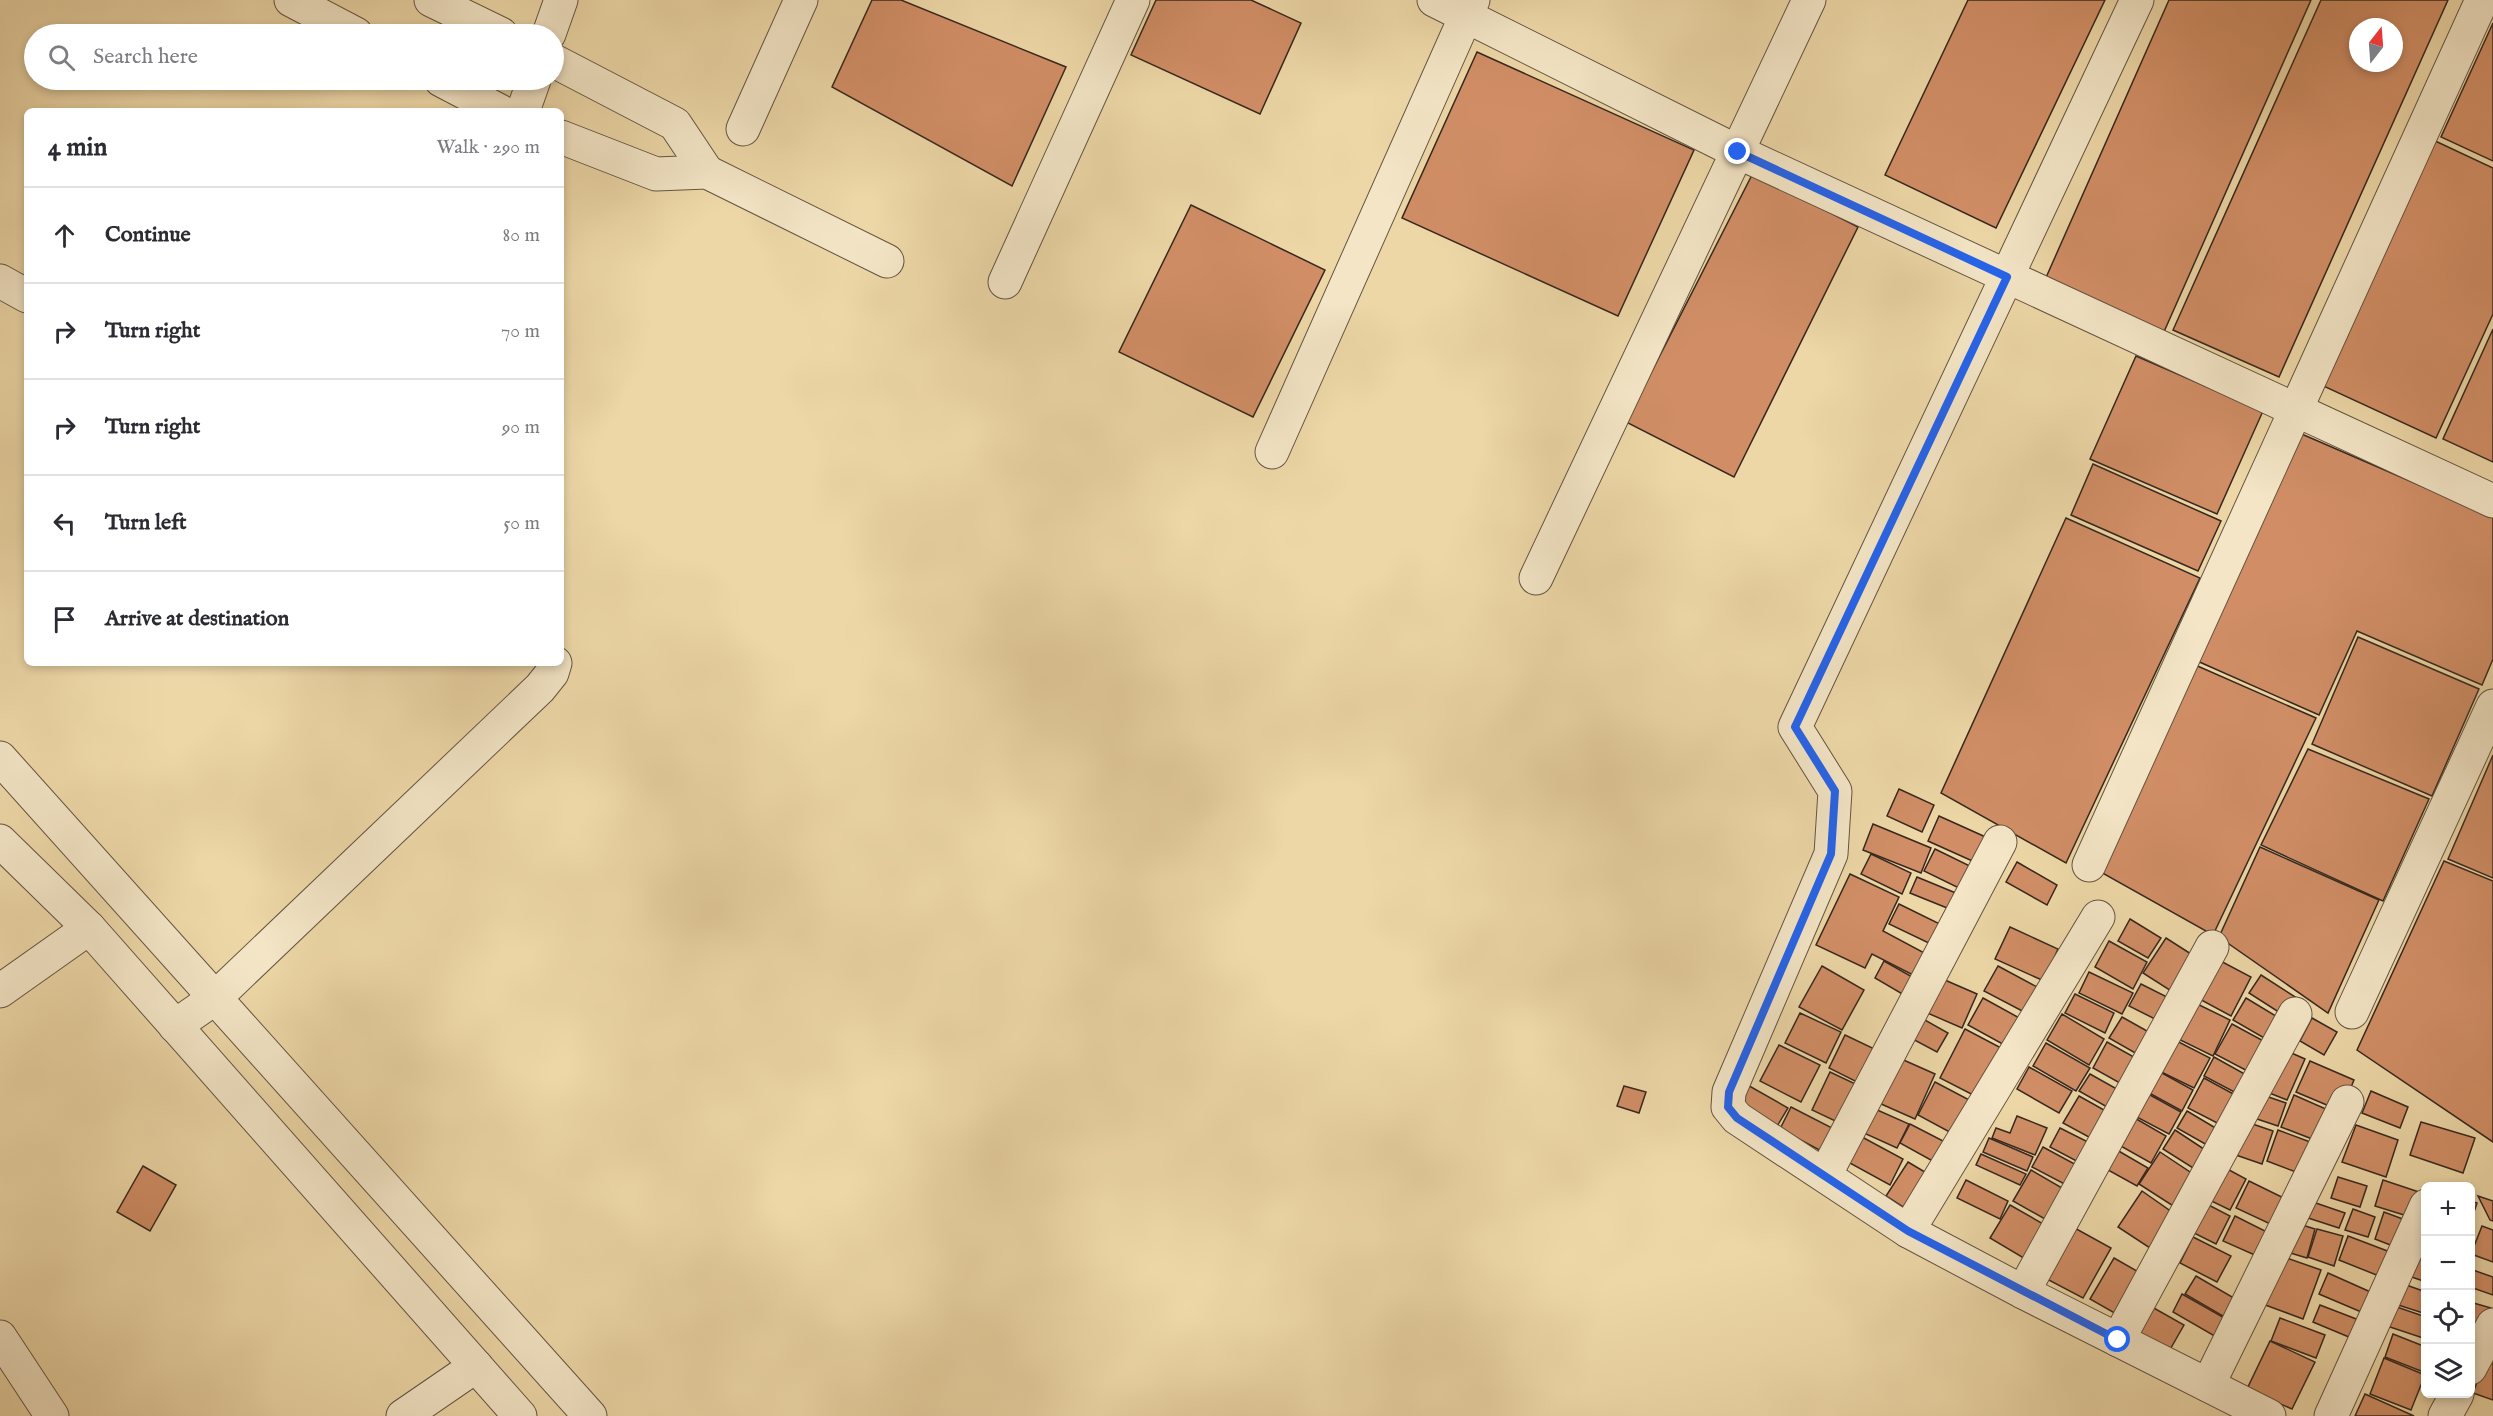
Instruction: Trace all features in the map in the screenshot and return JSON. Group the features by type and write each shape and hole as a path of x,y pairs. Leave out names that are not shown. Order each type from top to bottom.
{"street":[{"path":"291,0 337,24"},
{"path":"432,0 481,24"},
{"path":"553,24 561,0"},
{"path":"743,129 801,0"},
{"path":"1005,282 1133,0"},
{"path":"1434,0 1469,8 1738,152 2493,501"},
{"path":"1536,578 1809,0"},
{"path":"2137,0 1795,727 1835,791 1831,854 1729,1092 1728,1107 1737,1118 1908,1231 2022,1292 2269,1416"},
{"path":"2089,865 2482,0"},
{"path":"1272,452 1469,8"},
{"path":"564,66 675,124 707,172"},
{"path":"460,90 494,108"},
{"path":"525,108 531,90"},
{"path":"564,138 656,174 707,172 887,261"},
{"path":"0,281 24,294"},
{"path":"175,1026 215,998 540,688 552,673 554,666"},
{"path":"2352,1012 2493,706"},
{"path":"0,758 590,1416"},
{"path":"0,841 89,928 520,1416"},
{"path":"1824,1175 2000,842"},
{"path":"1908,1231 2098,917"},
{"path":"0,991 89,928"},
{"path":"2022,1292 2212,947"},
{"path":"2118,1340 2295,1014"},
{"path":"2208,1385 2217,1371 2347,1102"},
{"path":"2331,1416 2421,1216"},
{"path":"2475,1359 2493,1325"},
{"path":"0,1337 52,1416"},
{"path":"403,1416 476,1366"},
{"path":"2445,1416 2455,1398"}],"building":[{"path":"872,0 901,0 1066,67 1012,186 832,87"},
{"path":"1156,0 1251,0 1301,23 1260,114 1131,55"},
{"path":"1968,0 2105,0 1996,228 1885,175"},
{"path":"2169,0 2311,0 2163,334 2044,282"},
{"path":"2321,0 2448,0 2279,377 2173,330"},
{"path":"2493,23 2493,161 2441,137"},
{"path":"1477,52 1694,150 1618,316 1402,218"},
{"path":"2431,139 2493,168 2493,314 2436,438 2319,384"},
{"path":"1753,173 1858,227 1734,477 1626,422"},
{"path":"1191,205 1325,270 1253,417 1119,352"},
{"path":"2493,329 2493,462 2443,439"},
{"path":"2136,356 2263,411 2217,514 2090,459"},
{"path":"2297,432 2493,517 2493,659 2482,685 2357,631 2319,715 2195,660"},
{"path":"2093,464 2221,521 2198,571 2071,515"},
{"path":"2066,518 2200,578 2066,863 1941,793"},
{"path":"2358,637 2479,689 2432,796 2312,744"},
{"path":"2193,664 2316,718 2213,935 2097,870"},
{"path":"2308,749 2429,799 2383,901 2261,845"},
{"path":"2493,755 2493,878 2448,859"},
{"path":"1899,789 1934,805 1922,832 1887,816"},
{"path":"1939,816 1990,839 1979,864 1928,841"},
{"path":"1873,824 1931,848 1921,873 1863,850"},
{"path":"2260,847 2379,900 2328,1013 2219,937"},
{"path":"1935,849 1976,869 1965,891 1924,871"},
{"path":"1871,854 1911,873 1902,894 1861,874"},
{"path":"2444,861 2493,881 2493,1142 2357,1050"},
{"path":"2017,862 2057,885 2047,905 2006,882"},
{"path":"1850,874 1899,897 1883,931 1930,956 1919,978 1872,954 1865,968 1816,945"},
{"path":"1917,877 1963,896 1957,912 1910,893"},
{"path":"1899,904 1944,926 1935,946 1889,924"},
{"path":"2130,919 2161,938 2148,958 2118,941"},
{"path":"2010,927 2058,949 2044,981 1995,959"},
{"path":"2166,938 2202,961 2179,996 2143,973"},
{"path":"2109,941 2147,962 2133,989 2095,967"},
{"path":"2213,957 2251,977 2231,1016 2192,995"},
{"path":"1884,961 1914,978 1904,995 1875,978"},
{"path":"1822,966 1864,990 1842,1030 1799,1007"},
{"path":"1998,966 2039,988 2026,1013 1984,991"},
{"path":"2089,972 2133,993 2122,1014 2079,993"},
{"path":"1931,974 1977,994 1962,1028 1916,1008"},
{"path":"2261,975 2300,1000 2288,1018 2249,993"},
{"path":"2141,984 2173,1000 2161,1022 2129,1006"},
{"path":"2075,994 2114,1013 2105,1033 2065,1013"},
{"path":"1983,998 2023,1020 2008,1047 1968,1025"},
{"path":"2185,998 2230,1020 2213,1056 2168,1034"},
{"path":"2246,998 2284,1021 2271,1042 2233,1020"},
{"path":"1800,1013 1841,1032 1826,1063 1785,1043"},
{"path":"2062,1014 2104,1039 2089,1065 2047,1040"},
{"path":"1916,1015 1948,1033 1937,1052 1905,1035"},
{"path":"2122,1017 2156,1036 2144,1058 2109,1038"},
{"path":"2312,1018 2337,1032 2324,1055 2300,1041"},
{"path":"2232,1024 2271,1045 2255,1075 2215,1054"},
{"path":"1965,1029 2005,1050 1979,1098 1940,1078"},
{"path":"1845,1035 1885,1054 1869,1088 1829,1068"},
{"path":"2167,1036 2210,1058 2194,1088 2151,1067"},
{"path":"2107,1042 2141,1061 2127,1087 2093,1068"},
{"path":"2046,1043 2090,1068 2076,1091 2033,1066"},
{"path":"1779,1045 1820,1065 1801,1102 1760,1081"},
{"path":"2280,1048 2305,1059 2287,1100 2262,1090"},
{"path":"1890,1054 1935,1074 1915,1119 1870,1099"},
{"path":"2214,1057 2250,1077 2240,1095 2204,1076"},
{"path":"2310,1061 2354,1080 2341,1111 2296,1092"},
{"path":"2029,1067 2072,1091 2059,1113 2017,1089"},
{"path":"2151,1067 2193,1090 2182,1111 2140,1088"},
{"path":"1830,1072 1866,1089 1848,1127 1812,1110"},
{"path":"2090,1074 2124,1093 2114,1111 2079,1091"},
{"path":"2204,1078 2239,1097 2223,1126 2188,1108"},
{"path":"1935,1082 1975,1103 1957,1136 1918,1115"},
{"path":"1744,1083 1788,1108 1773,1133 1731,1106"},
{"path":"1624,1086 1646,1092 1639,1113 1617,1106"},
{"path":"2141,1090 2181,1112 2169,1134 2129,1113"},
{"path":"2371,1091 2408,1107 2400,1128 2362,1113"},
{"path":"2257,1093 2286,1103 2278,1126 2248,1116"},
{"path":"2294,1095 2335,1113 2320,1142 2281,1127"},
{"path":"2079,1096 2113,1115 2098,1142 2063,1123"},
{"path":"1866,1105 1909,1124 1897,1148 1855,1129"},
{"path":"1791,1107 1836,1130 1825,1153 1780,1129"},
{"path":"2187,1111 2224,1133 2214,1149 2177,1128"},
{"path":"2126,1113 2166,1136 2151,1163 2110,1140"},
{"path":"2017,1116 2047,1128 2035,1155 1992,1138 1996,1128 2010,1133"},
{"path":"2241,1120 2273,1131 2262,1164 2230,1153"},
{"path":"2421,1122 2475,1138 2463,1173 2410,1155"},
{"path":"1910,1124 1949,1144 1938,1164 1900,1143"},
{"path":"2356,1125 2398,1140 2386,1177 2342,1162"},
{"path":"2060,1128 2094,1145 2084,1165 2050,1147"},
{"path":"2175,1130 2213,1155 2201,1173 2163,1149"},
{"path":"2278,1130 2321,1146 2309,1177 2267,1161"},
{"path":"1862,1137 1903,1159 1890,1185 1848,1162"},
{"path":"1989,1138 2033,1157 2027,1171 1983,1152"},
{"path":"2110,1146 2148,1168 2137,1186 2099,1165"},
{"path":"2043,1147 2082,1168 2072,1188 2032,1167"},
{"path":"2160,1152 2202,1180 2181,1211 2139,1184"},
{"path":"1981,1154 2026,1174 2020,1185 1976,1165"},
{"path":"1908,1162 1935,1178 1914,1214 1886,1196"},
{"path":"2218,1164 2246,1179 2230,1210 2201,1196"},
{"path":"143,1166 176,1185 150,1231 117,1212"},
{"path":"2031,1170 2069,1192 2052,1223 2013,1201"},
{"path":"2338,1177 2367,1186 2360,1207 2331,1198"},
{"path":"1966,1180 2008,1201 2000,1219 1957,1198"},
{"path":"2383,1180 2421,1193 2421,1206 2417,1219 2375,1206"},
{"path":"2249,1181 2292,1202 2279,1228 2236,1208"},
{"path":"2142,1191 2179,1217 2156,1252 2118,1227"},
{"path":"2478,1196 2493,1201 2493,1221 2490,1220"},
{"path":"2197,1199 2230,1216 2216,1244 2182,1227"},
{"path":"2310,1201 2345,1213 2339,1228 2305,1217"},
{"path":"2010,1205 2052,1229 2032,1263 1990,1238"},
{"path":"2353,1209 2375,1217 2368,1237 2345,1230"},
{"path":"2384,1212 2408,1221 2398,1248 2375,1239"},
{"path":"2235,1216 2277,1237 2266,1260 2223,1241"},
{"path":"2296,1223 2315,1229 2307,1258 2287,1252"},
{"path":"2071,1226 2111,1248 2083,1298 2043,1277"},
{"path":"2482,1226 2493,1230 2493,1262 2475,1255 2475,1244"},
{"path":"2317,1229 2343,1236 2334,1266 2308,1257"},
{"path":"2348,1236 2398,1255 2389,1280 2339,1260"},
{"path":"2193,1237 2231,1256 2217,1282 2180,1263"},
{"path":"2411,1248 2421,1251 2421,1280 2403,1274"},
{"path":"2278,1255 2321,1270 2303,1319 2260,1303"},
{"path":"2114,1258 2149,1278 2125,1319 2090,1299"},
{"path":"2475,1271 2493,1277 2493,1295 2475,1289"},
{"path":"2328,1273 2375,1294 2366,1314 2319,1294"},
{"path":"2196,1276 2239,1301 2228,1319 2185,1294"},
{"path":"2398,1282 2421,1290 2421,1312 2392,1303"},
{"path":"2182,1294 2228,1320 2218,1338 2173,1312"},
{"path":"2475,1303 2491,1308 2484,1328 2475,1325"},
{"path":"2320,1305 2364,1322 2356,1340 2313,1322"},
{"path":"2391,1305 2421,1315 2421,1337 2384,1325"},
{"path":"2152,1307 2184,1325 2168,1353 2137,1336"},
{"path":"2280,1318 2325,1335 2316,1358 2271,1341"},
{"path":"2393,1334 2421,1345 2421,1371 2385,1357"},
{"path":"2270,1341 2315,1362 2292,1409 2247,1389"},
{"path":"2489,1350 2493,1352 2493,1400 2475,1394 2475,1388"},
{"path":"2384,1358 2421,1373 2421,1385 2411,1410 2370,1394"},
{"path":"2365,1394 2414,1416 2355,1416"}],"route":[{"path":"1738,152 2007,277 1795,727 1835,791 1831,854 1729,1092 1728,1107 1737,1118 1908,1231 2118,1340"}]}
